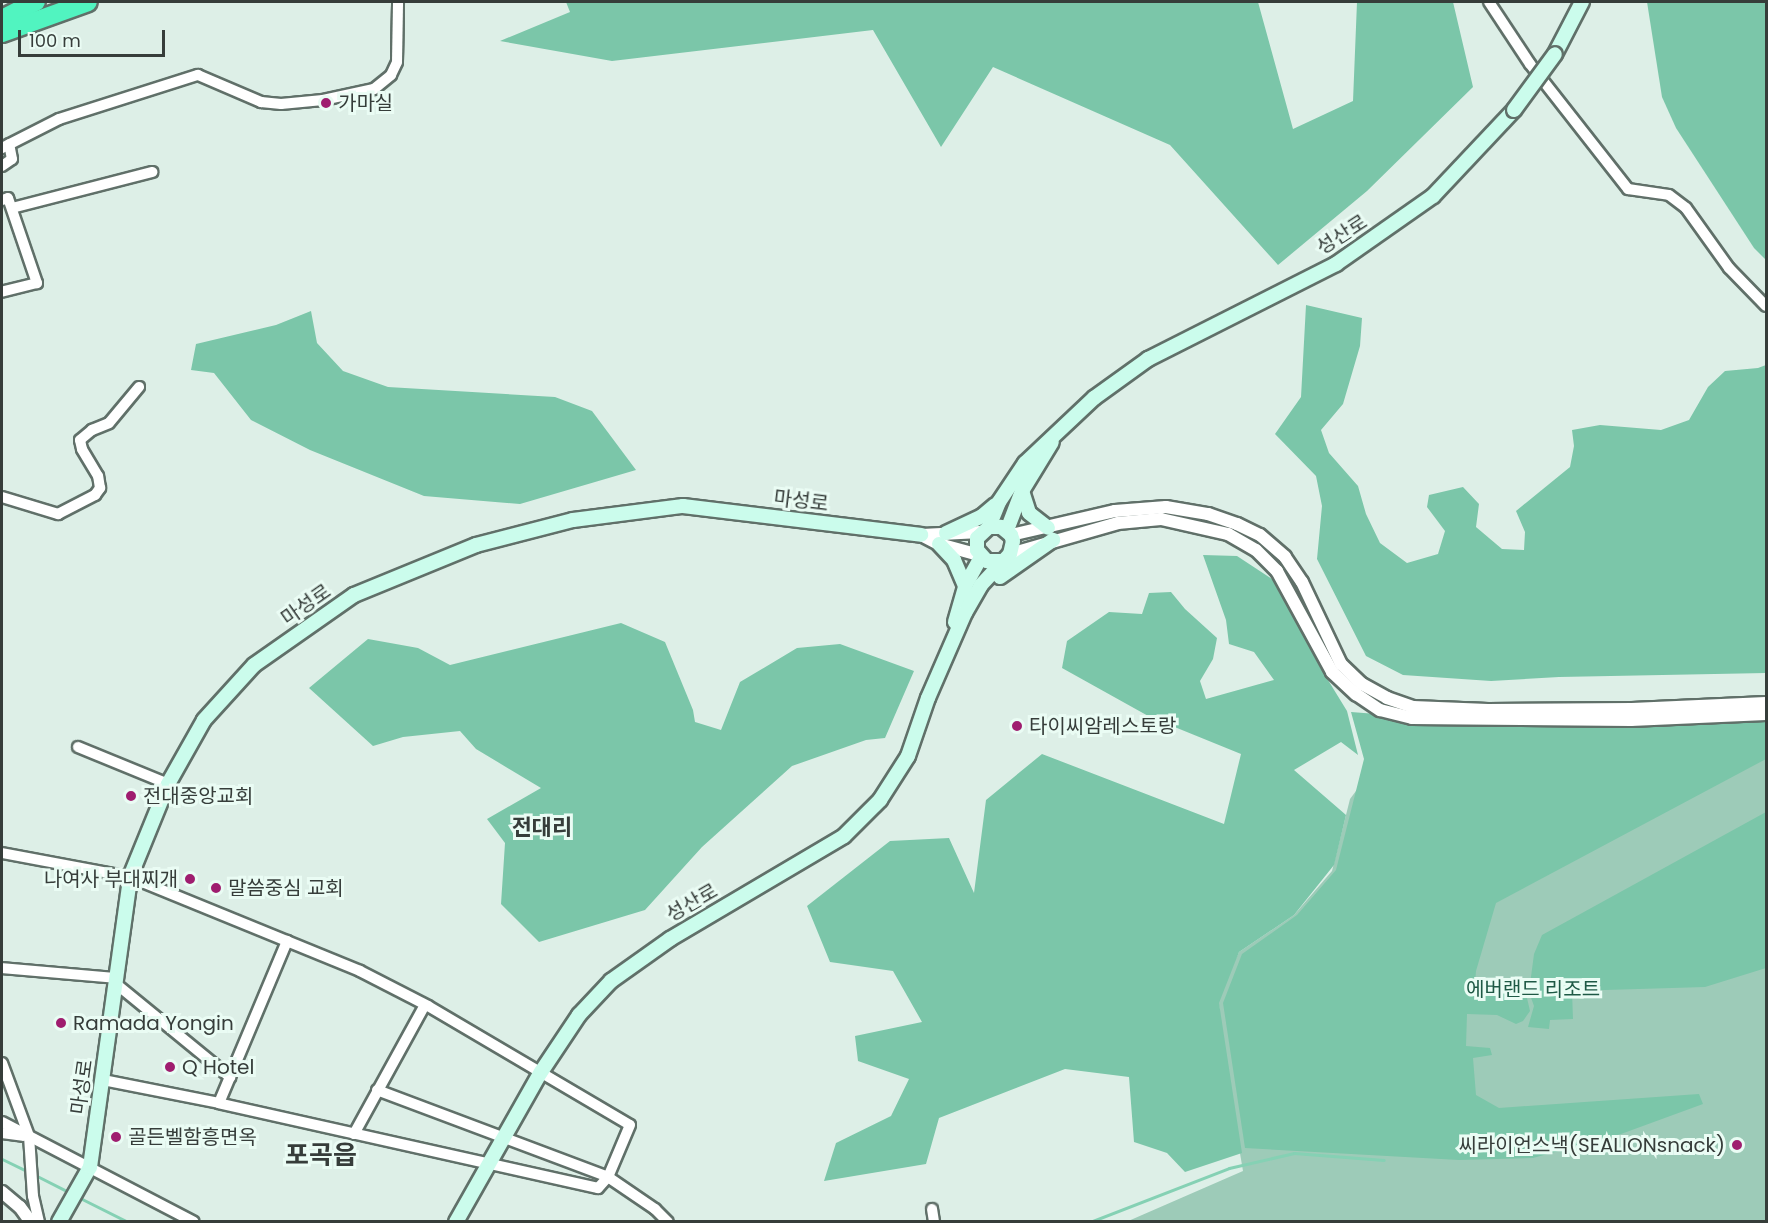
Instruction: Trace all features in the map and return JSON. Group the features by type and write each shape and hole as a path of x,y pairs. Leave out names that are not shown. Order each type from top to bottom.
{"highway":[{"path":"2,19 17,2"},
{"path":"2,19 36,2"},
{"path":"2,31 60,2"},
{"path":"2,31 88,2"}],"main road":[{"name":"성산로","path":"999,502 1024,463 1059,429 1094,398 1148,359 1336,264 1433,196 1514,110 1555,54 1582,2"},
{"path":"1009,533 1022,491 1059,429"},
{"path":"965,613 1006,570 1051,534 1029,513 1022,491"},
{"path":"953,636 959,601 980,556 976,544 999,502"},
{"path":"965,586 943,539 982,516 999,502"},
{"name":"마성로","path":"88,1171 104,1080 130,877 168,784 204,720 254,664 354,595 476,544 573,520 683,506 921,535"},
{"path":"953,636 981,585 1006,558 1013,541 1009,533 1001,527 985,530"},
{"path":"980,556 994,563 1006,558"},
{"name":"성산로","path":"456,1221 541,1072 579,1015 611,981 670,939 844,836 880,800 908,756 953,636"},
{"path":"62,1217 88,1171"}],"street":[{"path":"2,166 12,159 5,146 59,119 198,75 261,102 281,104 323,100 374,89 391,75 397,62 398,2"},
{"path":"1489,2 1530,64 1628,189 1669,195 1686,208 1729,268 1767,306"},
{"path":"12,208 152,172"},
{"path":"2,200 8,198 37,283 2,292"},
{"path":"2,496 51,514 58,514 95,495 100,488 98,476 82,449 80,440 92,430 109,423 139,387"},
{"path":"1006,558 1051,534 1115,511 1166,507 1208,514 1260,535 1285,557 1302,582 1341,664 1362,684 1387,698 1413,707 1488,710 1632,709 1767,703"},
{"path":"1009,533 1051,534 1118,523 1161,519 1228,534 1256,550 1277,571 1332,672 1356,694 1380,710 1412,718 1631,720 1767,714"},
{"path":"943,539 985,530"},
{"path":"921,535 943,539 980,556"},
{"path":"78,747 168,784"},
{"path":"2,853 130,877 360,971 425,1005 630,1125 608,1178 598,1188 219,1103 104,1080"},
{"path":"219,1103 287,941"},
{"path":"2,968 116,980 230,1077"},
{"path":"354,1134 425,1005"},
{"path":"2,1063 29,1136 33,1196 39,1221"},
{"path":"377,1090 608,1178 655,1209 668,1221"},
{"path":"2,1122 88,1171 194,1221"},
{"path":"2,1133 29,1136"},
{"path":"2,1192 20,1207 31,1221"},
{"path":"932,1209 934,1221"}],"green space":[{"path":"566,2 1258,2 1293,129 1353,101 1357,2 1453,2 1473,87 1367,191 1278,265 1170,145 993,67 941,147 873,30 612,61 500,41 570,12"},
{"path":"1647,2 1766,2 1766,260 1754,248 1676,128 1662,97"},
{"path":"1306,305 1362,318 1360,346 1343,404 1321,430 1329,453 1358,486 1366,514 1380,543 1407,563 1438,554 1445,531 1427,507 1429,495 1463,487 1479,504 1476,527 1502,549 1524,550 1525,532 1516,511 1570,467 1574,446 1572,430 1600,425 1661,430 1689,420 1708,387 1725,371 1758,368 1766,365 1766,673 1559,677 1491,681 1403,675 1366,656 1317,559 1322,506 1316,476 1275,434 1301,397"},
{"path":"311,311 317,343 343,371 388,387 555,397 592,411 636,470 520,504 424,496 310,450 251,420 214,373 191,370 196,344 276,325"},
{"path":"1203,555 1237,556 1278,583 1320,667 1347,711 1358,755 1341,742 1294,770 1346,815 1334,865 1294,915 1239,952 1219,1003 1242,1153 1185,1172 1167,1153 1134,1142 1129,1077 1065,1069 939,1118 926,1164 824,1181 836,1143 891,1116 909,1079 858,1061 855,1036 922,1022 893,971 830,962 807,906 890,841 949,838 974,893 986,800 1042,754 1224,824 1241,754 1150,717 1062,668 1067,641 1109,612 1142,614 1149,593 1171,592 1185,609 1217,638 1213,659 1200,681 1206,699 1274,680 1254,652 1229,644 1226,620"},
{"path":"621,623 665,642 693,710 695,722 721,730 740,682 797,648 840,644 914,671 885,738 866,740 792,766 702,847 645,910 539,942 501,904 505,843 487,819 541,788 476,749 460,731 403,737 373,746 309,688 368,639 418,648 450,665"},
{"path":"1351,712 1528,726 1766,717 1766,759 1496,903 1476,971 1475,983 1484,991 1523,995 1527,998 1530,1011 1523,1021 1516,1024 1497,1015 1467,1014 1466,1046 1490,1048 1492,1055 1473,1058 1476,1095 1499,1108 1699,1094 1703,1104 1621,1134 1533,1158 1459,1160 1245,1148 1223,1003 1242,954 1297,915 1336,870 1364,759"},
{"name":"에버랜드 리조트","path":"1766,723 1766,1221 1126,1222 1243,1171 1226,1071 1218,996 1239,952 1294,915 1332,871 1350,799 1400,732"},
{"path":"1766,812 1766,968 1705,987 1572,991 1573,1019 1550,1020 1549,1029 1528,1027 1534,1006 1529,992 1534,954 1542,935"}],"waterway":[{"path":"1090,1222 1229,1168 1294,1153 1384,1160"},
{"path":"2,1159 29,1172"},
{"path":"35,1175 70,1193"},
{"path":"78,1197 128,1222"}],"place":[{"name":"가마실","path":"326,103"},
{"name":"타이씨암레스토랑","path":"1017,726"},
{"name":"전대중앙교회","path":"131,796"},
{"name":"나여사 부대찌개","path":"190,879"},
{"name":"말씀중심 교회","path":"216,888"},
{"name":"Ramada Yongin","path":"61,1023"},
{"name":"Q Hotel","path":"170,1067"},
{"name":"골든벨함흥면옥","path":"116,1137"},
{"name":"씨라이언스낵(SEALIONsnack)","path":"1737,1145"}],"district":[{"name":"전대리","path":"542,828"},
{"name":"포곡읍","path":"321,1156"}]}
